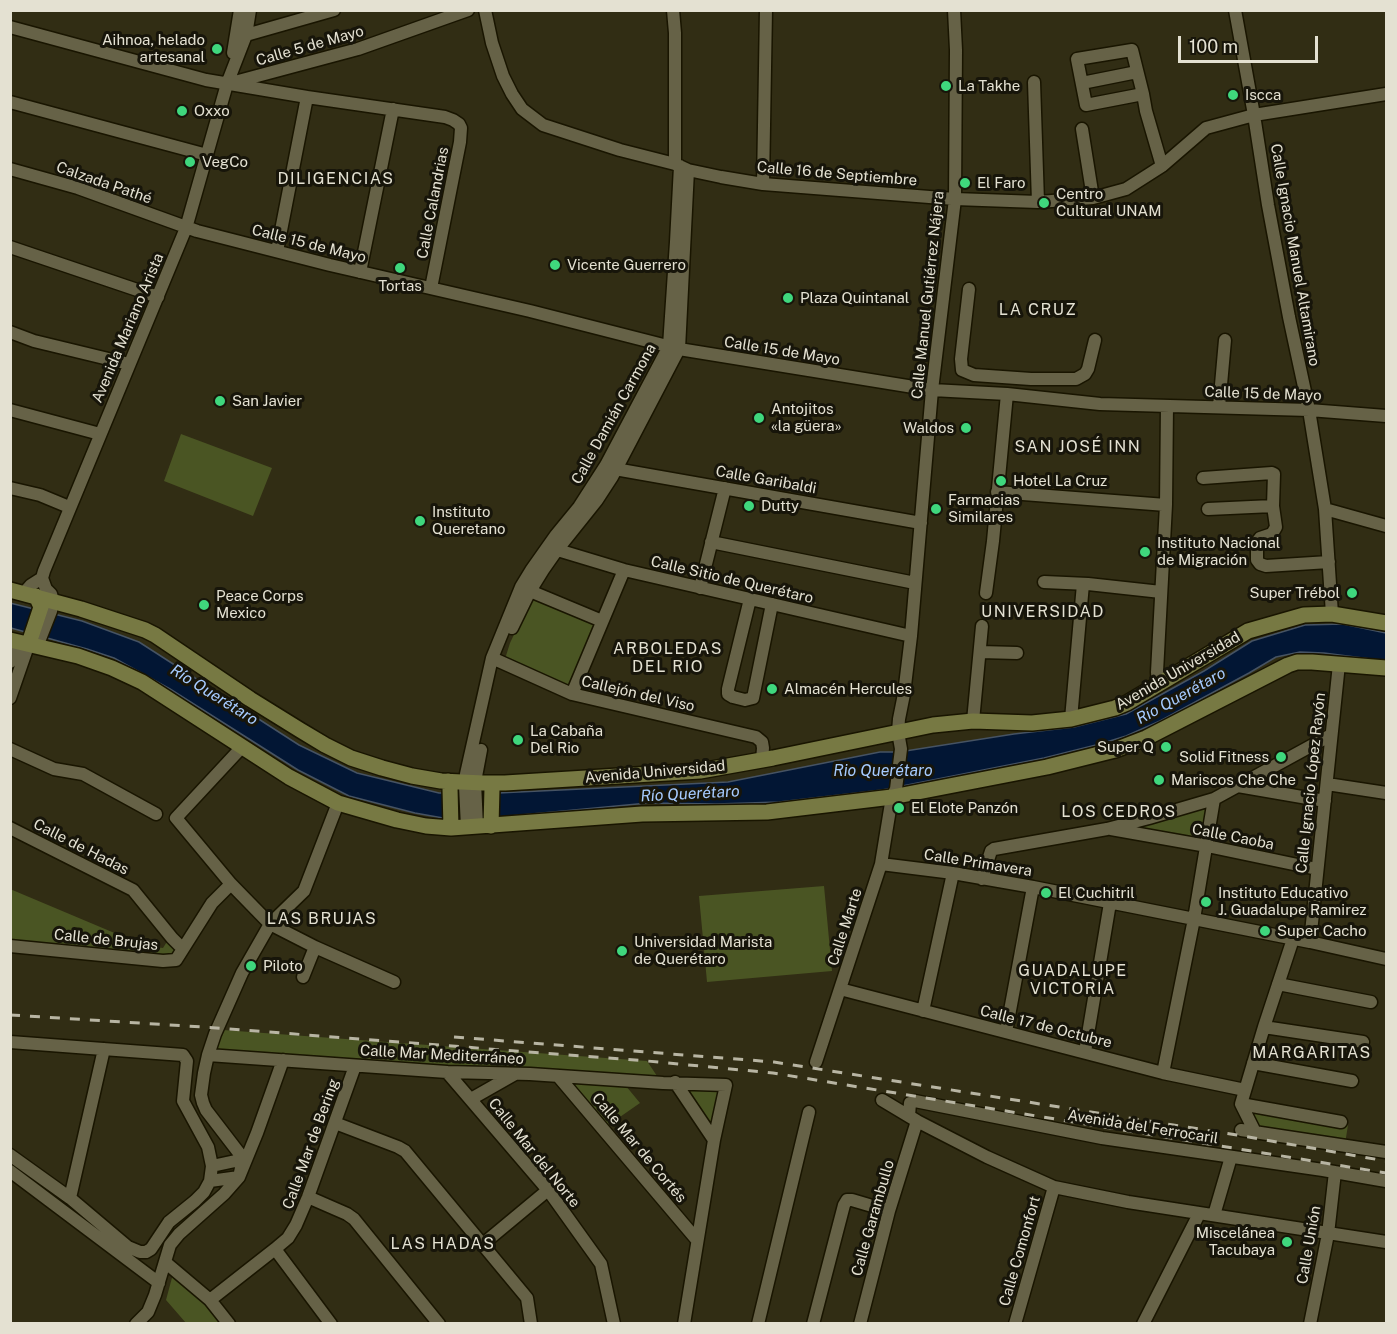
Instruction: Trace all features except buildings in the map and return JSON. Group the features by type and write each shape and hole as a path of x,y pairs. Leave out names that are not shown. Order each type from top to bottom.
{"main road":[{"name":"Avenida Universidad","path":"36,600 97,614 146,630 325,745 351,758 449,787 470,785 493,787 700,771 933,725 973,721 1032,723 1071,719 1127,703 1248,631 1304,615 1332,614 1386,623"},
{"path":"36,600 37,640"},
{"path":"10,640 37,640 112,668 142,682 289,777 338,803 426,826 642,814 767,812 894,793 1047,767 1114,750 1146,738 1297,662 1386,668"},
{"path":"449,787 471,823"},
{"path":"471,823 493,787"}],"street":[{"path":"227,84 240,10"},
{"path":"227,84 246,34 250,10"},
{"path":"246,34 334,10"},
{"name":"Calle 5 de Mayo","path":"227,84 358,49 468,10"},
{"name":"Calle 16 de Septiembre","path":"485,10 492,43 503,76 522,109 543,125 681,167 763,184 955,199 1038,202 1094,198 1126,189 1162,165 1206,128 1254,115 1386,94"},
{"name":"Calle Damián Carmona","path":"471,823 470,785 496,660 521,587 610,467 674,348 681,167 673,10"},
{"path":"763,184 766,10"},
{"name":"Calle Manuel Gutiérrez Nájera","path":"894,793 901,749 898,732 911,636 932,390 955,199 954,10"},
{"name":"Calle Ignacio Manuel Altamirano","path":"1235,10 1286,307 1309,410 1325,509 1332,614"},
{"path":"10,27 206,80 393,109 360,272"},
{"path":"1143,94 1086,105 1077,59 1132,50 1143,94 1146,111 1162,165"},
{"path":"1082,83 1137,72"},
{"path":"1034,82 1038,202"},
{"name":"Avenida Mariano Arista","path":"36,600 31,585 42,578 69,507 186,228 227,84"},
{"path":"277,251 307,97"},
{"path":"10,102 207,155"},
{"name":"Calle Calandrias","path":"393,109 445,117 459,124 461,133 431,288"},
{"path":"1082,129 1094,198"},
{"name":"Calzada Pathé","path":"10,169 78,188 186,228"},
{"name":"Calle 15 de Mayo","path":"186,228 674,348 932,390 1006,394 1100,404 1309,410 1386,416"},
{"path":"10,247 158,297"},
{"path":"969,289 961,359 962,370 974,375 1076,380 1088,369 1095,340"},
{"path":"10,332 34,341 129,364"},
{"path":"1219,407 1226,340"},
{"path":"1048,399 1049,379"},
{"path":"986,593 998,492 1006,394"},
{"path":"1158,685 1166,505 1167,406"},
{"path":"10,410 100,434"},
{"name":"Calle Garibaldi","path":"610,467 921,523"},
{"path":"1203,478 1272,472 1274,474 1273,506 1276,527 1274,532 1260,538 1257,542 1257,560 1266,566 1329,562"},
{"path":"10,488 40,495 69,507"},
{"path":"701,583 725,488"},
{"path":"998,492 1166,505"},
{"path":"1208,509 1273,506"},
{"path":"1325,509 1386,529"},
{"path":"711,542 915,583"},
{"name":"Calle Damián Carmona","path":"496,660 552,548"},
{"name":"Calle Sitio de Querétaro","path":"552,548 624,570 701,583 750,599 911,636"},
{"path":"572,694 624,570"},
{"path":"36,600 51,594 46,589 42,578"},
{"path":"1044,582 1161,592"},
{"path":"1071,719 1083,584"},
{"path":"530,591 602,621"},
{"path":"750,599 728,689 728,694 746,700 753,698 772,604"},
{"path":"745,620 768,624"},
{"path":"973,721 982,626"},
{"path":"10,662 14,653 37,640"},
{"path":"10,698 26,656 37,640"},
{"path":"980,652 1017,653"},
{"name":"Callejón del Viso","path":"496,660 572,694 756,737 762,742 762,760"},
{"name":"Calle Ignacio López Rayón","path":"1310,942 1339,664"},
{"path":"982,879 991,851 994,849 1107,829 1214,799 1331,735"},
{"path":"242,747 176,818 231,884 270,924 394,982"},
{"path":"10,749 54,769 83,774 156,814"},
{"path":"1327,784 1386,793"},
{"path":"1238,786 1325,801"},
{"name":"Calle Marte","path":"816,1062 881,864 894,793"},
{"path":"1162,1072 1194,919 1214,799"},
{"path":"239,1177 240,1160 235,1146 202,1103 201,1095 208,1055 242,973 270,924 304,891 338,803"},
{"name":"Calle de Hadas","path":"10,828 134,890 183,949"},
{"name":"Calle Caoba","path":"1107,829 1207,846 1317,869"},
{"name":"Calle Primavera","path":"881,864 953,873 1033,887 1386,959"},
{"path":"923,1011 953,873"},
{"path":"183,949 212,903 231,884"},
{"path":"1006,1032 1033,887"},
{"path":"1084,1052 1110,903"},
{"path":"1255,1132 1241,1104 1293,939"},
{"name":"Calle de Brujas","path":"10,946 163,961 176,960 183,949"},
{"path":"303,977 315,947"},
{"path":"1278,984 1371,1002"},
{"name":"Calle 17 de Octubre","path":"840,990 1162,1072 1245,1090"},
{"path":"1264,1027 1363,1042"},
{"path":"10,1042 179,1053 186,1057 183,1101 208,1147 212,1166 210,1181 204,1192 169,1222 151,1249 146,1252 128,1247 69,1198 10,1155"},
{"path":"69,1198 104,1049"},
{"name":"Calle Mar Mediterráneo","path":"208,1055 447,1072 516,1073 726,1084 714,1140 684,1323"},
{"path":"136,1323 148,1312 170,1245 239,1177 283,1060"},
{"path":"1253,1064 1352,1081"},
{"name":"Calle Mar de Bering","path":"210,1300 288,1238 308,1197 355,1066"},
{"name":"Calle Mar del Norte","path":"447,1072 548,1190 601,1264 614,1323"},
{"path":"471,1099 516,1073"},
{"name":"Calle Mar de Cortés","path":"558,1076 697,1240"},
{"path":"675,1083 714,1140"},
{"path":"882,1100 913,1119 987,1157 1054,1187 1199,1214 1386,1242"},
{"name":"Avenida del Ferrocaril","path":"913,1119 910,1103 915,1101 1102,1138 1386,1181"},
{"path":"1241,1104 1341,1122"},
{"path":"758,1323 809,1112"},
{"name":"Calle Garambullo","path":"860,1323 913,1119"},
{"path":"335,1123 405,1151 527,1298 531,1323"},
{"name":"Avenida del Ferrocaril","path":"1241,1130 1386,1152"},
{"path":"1214,1215 1231,1157"},
{"path":"212,1166 240,1160"},
{"path":"10,1171 159,1283"},
{"name":"Calle Unión","path":"1310,1323 1328,1234 1335,1172"},
{"path":"210,1181 239,1177"},
{"name":"Calle Comonfort","path":"1015,1323 1054,1187"},
{"path":"483,1244 548,1190"},
{"path":"308,1197 354,1219 439,1323"},
{"path":"813,1323 847,1200 889,1211"},
{"path":"1143,1323 1199,1214"},
{"path":"275,1249 332,1323"},
{"path":"165,1262 210,1300 230,1323"}],"green space":[{"path":"181,434 272,468 253,516 164,481"},
{"path":"532,597 597,624 570,688 505,659 510,643"},
{"path":"1210,804 1204,842 1114,828"},
{"path":"824,886 832,971 707,982 699,896"},
{"path":"10,889 143,945 163,948 173,932 176,935 176,959 11,943"},
{"path":"223,1030 647,1061 661,1082 621,1080 640,1103 607,1126 567,1077 208,1055"},
{"path":"676,1083 724,1085 713,1138"},
{"path":"1246,1108 1348,1125 1345,1144 1259,1129"},
{"path":"173,1274 207,1302 225,1323 186,1323 166,1300"}],"water":[{"name":"Rio Querétaro","path":"10,603 82,621 139,642 299,745 357,773 439,793 498,793 728,782 880,752 899,752 1074,727 1126,714 1204,671 1252,641 1305,625 1343,624 1386,633 1386,661 1300,652 1276,657 1160,721 1126,736 1044,758 882,790 779,802 648,803 500,817 443,818 349,796 298,770 170,689 114,658 11,628"}],"railway":[{"path":"10,1015 203,1027 647,1061 773,1073 1386,1173"},
{"path":"454,1037 774,1062 1237,1135 1386,1161"}],"place":[{"name":"Aihnoa, helado artesanal","path":"217,49"},
{"name":"La Takhe","path":"946,86"},
{"name":"Iscca","path":"1233,95"},
{"name":"Oxxo","path":"182,111"},
{"name":"VegCo","path":"190,162"},
{"name":"El Faro","path":"965,183"},
{"name":"Centro Cultural UNAM","path":"1044,203"},
{"name":"Vicente Guerrero","path":"555,265"},
{"name":"Tortas","path":"400,268"},
{"name":"Plaza Quintanal","path":"788,298"},
{"name":"San Javier","path":"220,401"},
{"name":"Antojitos «la güera»","path":"759,418"},
{"name":"Waldos","path":"966,428"},
{"name":"Hotel La Cruz","path":"1001,481"},
{"name":"Dutty","path":"749,506"},
{"name":"Farmacias Similares","path":"936,509"},
{"name":"Instituto Queretano","path":"420,521"},
{"name":"Instituto Nacional de Migración","path":"1145,552"},
{"name":"Super Trébol","path":"1352,593"},
{"name":"Peace Corps Mexico","path":"204,605"},
{"name":"Almacén Hercules","path":"772,689"},
{"name":"La Cabaña Del Rio","path":"518,740"},
{"name":"Super Q","path":"1166,747"},
{"name":"Solid Fitness","path":"1281,757"},
{"name":"Mariscos Che Che","path":"1159,780"},
{"name":"El Elote Panzón","path":"899,808"},
{"name":"El Cuchitril","path":"1046,893"},
{"name":"Instituto Educativo J. Guadalupe Ramirez","path":"1206,902"},
{"name":"Super Cacho","path":"1265,931"},
{"name":"Universidad Marista de Querétaro","path":"622,951"},
{"name":"Piloto","path":"251,966"},
{"name":"Miscelánea Tacubaya","path":"1287,1242"}],"district":[{"name":"DILIGENCIAS","path":"336,179"},
{"name":"LA CRUZ","path":"1038,310"},
{"name":"SAN JOSÉ INN","path":"1078,447"},
{"name":"UNIVERSIDAD","path":"1043,612"},
{"name":"ARBOLEDAS DEL RIO","path":"668,658"},
{"name":"LOS CEDROS","path":"1119,812"},
{"name":"LAS BRUJAS","path":"322,919"},
{"name":"GUADALUPE VICTORIA","path":"1073,980"},
{"name":"MARGARITAS","path":"1312,1053"},
{"name":"LAS HADAS","path":"443,1244"}],"water label":[{"name":"Río Querétaro","path":"214,695"},
{"name":"Río Querétaro","path":"1181,696"},
{"name":"Río Querétaro","path":"690,794"}]}
